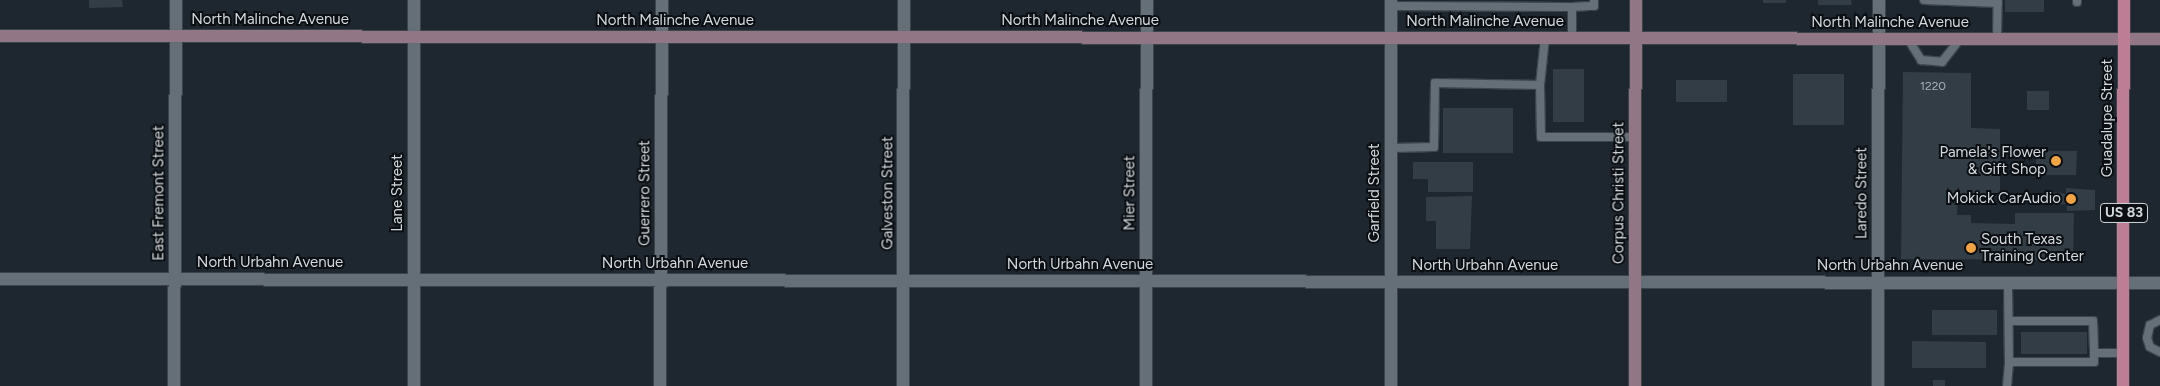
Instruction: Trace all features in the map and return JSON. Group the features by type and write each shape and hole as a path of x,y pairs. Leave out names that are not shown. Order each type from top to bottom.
{"main road":[{"name":"Corpus Christi Street","path":"1635,386 1636,0"},
{"name":"Guadalupe Street","path":"2123,386 2124,0"},
{"name":"North Malinche Avenue","path":"0,36 2160,40"}],"street":[{"name":"East Fremont Street","path":"174,386 176,0"},
{"name":"Lane Street","path":"414,0 414,386"},
{"name":"Guerrero Street","path":"660,386 662,0"},
{"name":"Galveston Street","path":"903,386 904,0"},
{"name":"Mier Street","path":"1146,386 1147,0"},
{"name":"Laredo Street","path":"1878,386 1879,0"},
{"name":"Garfield Street","path":"1391,3 1391,386"},
{"name":"North Urbahn Avenue","path":"0,279 2160,283"}],"lane":[{"path":"1391,3 1552,3 1572,7 1594,6 1594,0"},
{"path":"1924,0 1971,1 1997,39"},
{"path":"1572,7 1572,38"},
{"path":"1545,38 1540,85 1541,136 1636,137"},
{"path":"1908,39 1921,60 1942,62 1960,39"},
{"path":"1391,148 1434,148 1435,83 1540,85"},
{"path":"2007,386 2010,321 2008,283"},
{"path":"2160,320 2150,324 2147,338 2150,347 2160,352"},
{"path":"2009,362 2094,362 2093,321 2010,321"},
{"path":"2094,353 2123,352"}],"building":[{"path":"89,0 122,0 123,7 89,8"},
{"path":"1763,0 1786,0 1786,3 1763,3"},
{"path":"1818,0 1851,0 1852,5 1818,5"},
{"path":"2005,0 2044,0 2044,12 2005,12"},
{"path":"1553,69 1584,69 1584,122 1553,122"},
{"path":"1903,72 1971,73 1971,128 2000,129 2000,197 1958,197 1957,215 1971,215 1971,223 2015,224 2015,213 2074,213 2073,260 1901,259"},
{"path":"1793,74 1844,74 1844,125 1793,125"},
{"path":"1676,80 1727,80 1727,102 1676,102"},
{"path":"2027,91 2049,91 2049,110 2027,110"},
{"path":"1443,108 1513,108 1513,153 1443,153"},
{"name":"Pamela's Flower & Gift Shop","path":"2036,151 2077,151 2076,175 2046,175 2046,171 2036,171"},
{"path":"1413,162 1473,162 1473,192 1428,192 1428,179 1413,179"},
{"name":"Mokick CarAudio","path":"2066,188 2095,190 2095,210 2067,211 2067,204 2047,205 2047,191 2066,194"},
{"path":"1472,196 1470,249 1436,249 1436,221 1426,221 1426,197"},
{"path":"1932,310 1997,310 1997,335 1932,335"},
{"path":"2021,332 2087,332 2087,354 2021,354"},
{"path":"1912,341 1986,342 1986,368 1912,368"},
{"path":"1933,380 1945,380 1945,386 1933,386"}],"place":[{"name":"Pamela's Flower & Gift Shop","path":"2056,161"},
{"name":"Mokick CarAudio","path":"2071,199"},
{"name":"South Texas Training Center","path":"1971,248"}]}
